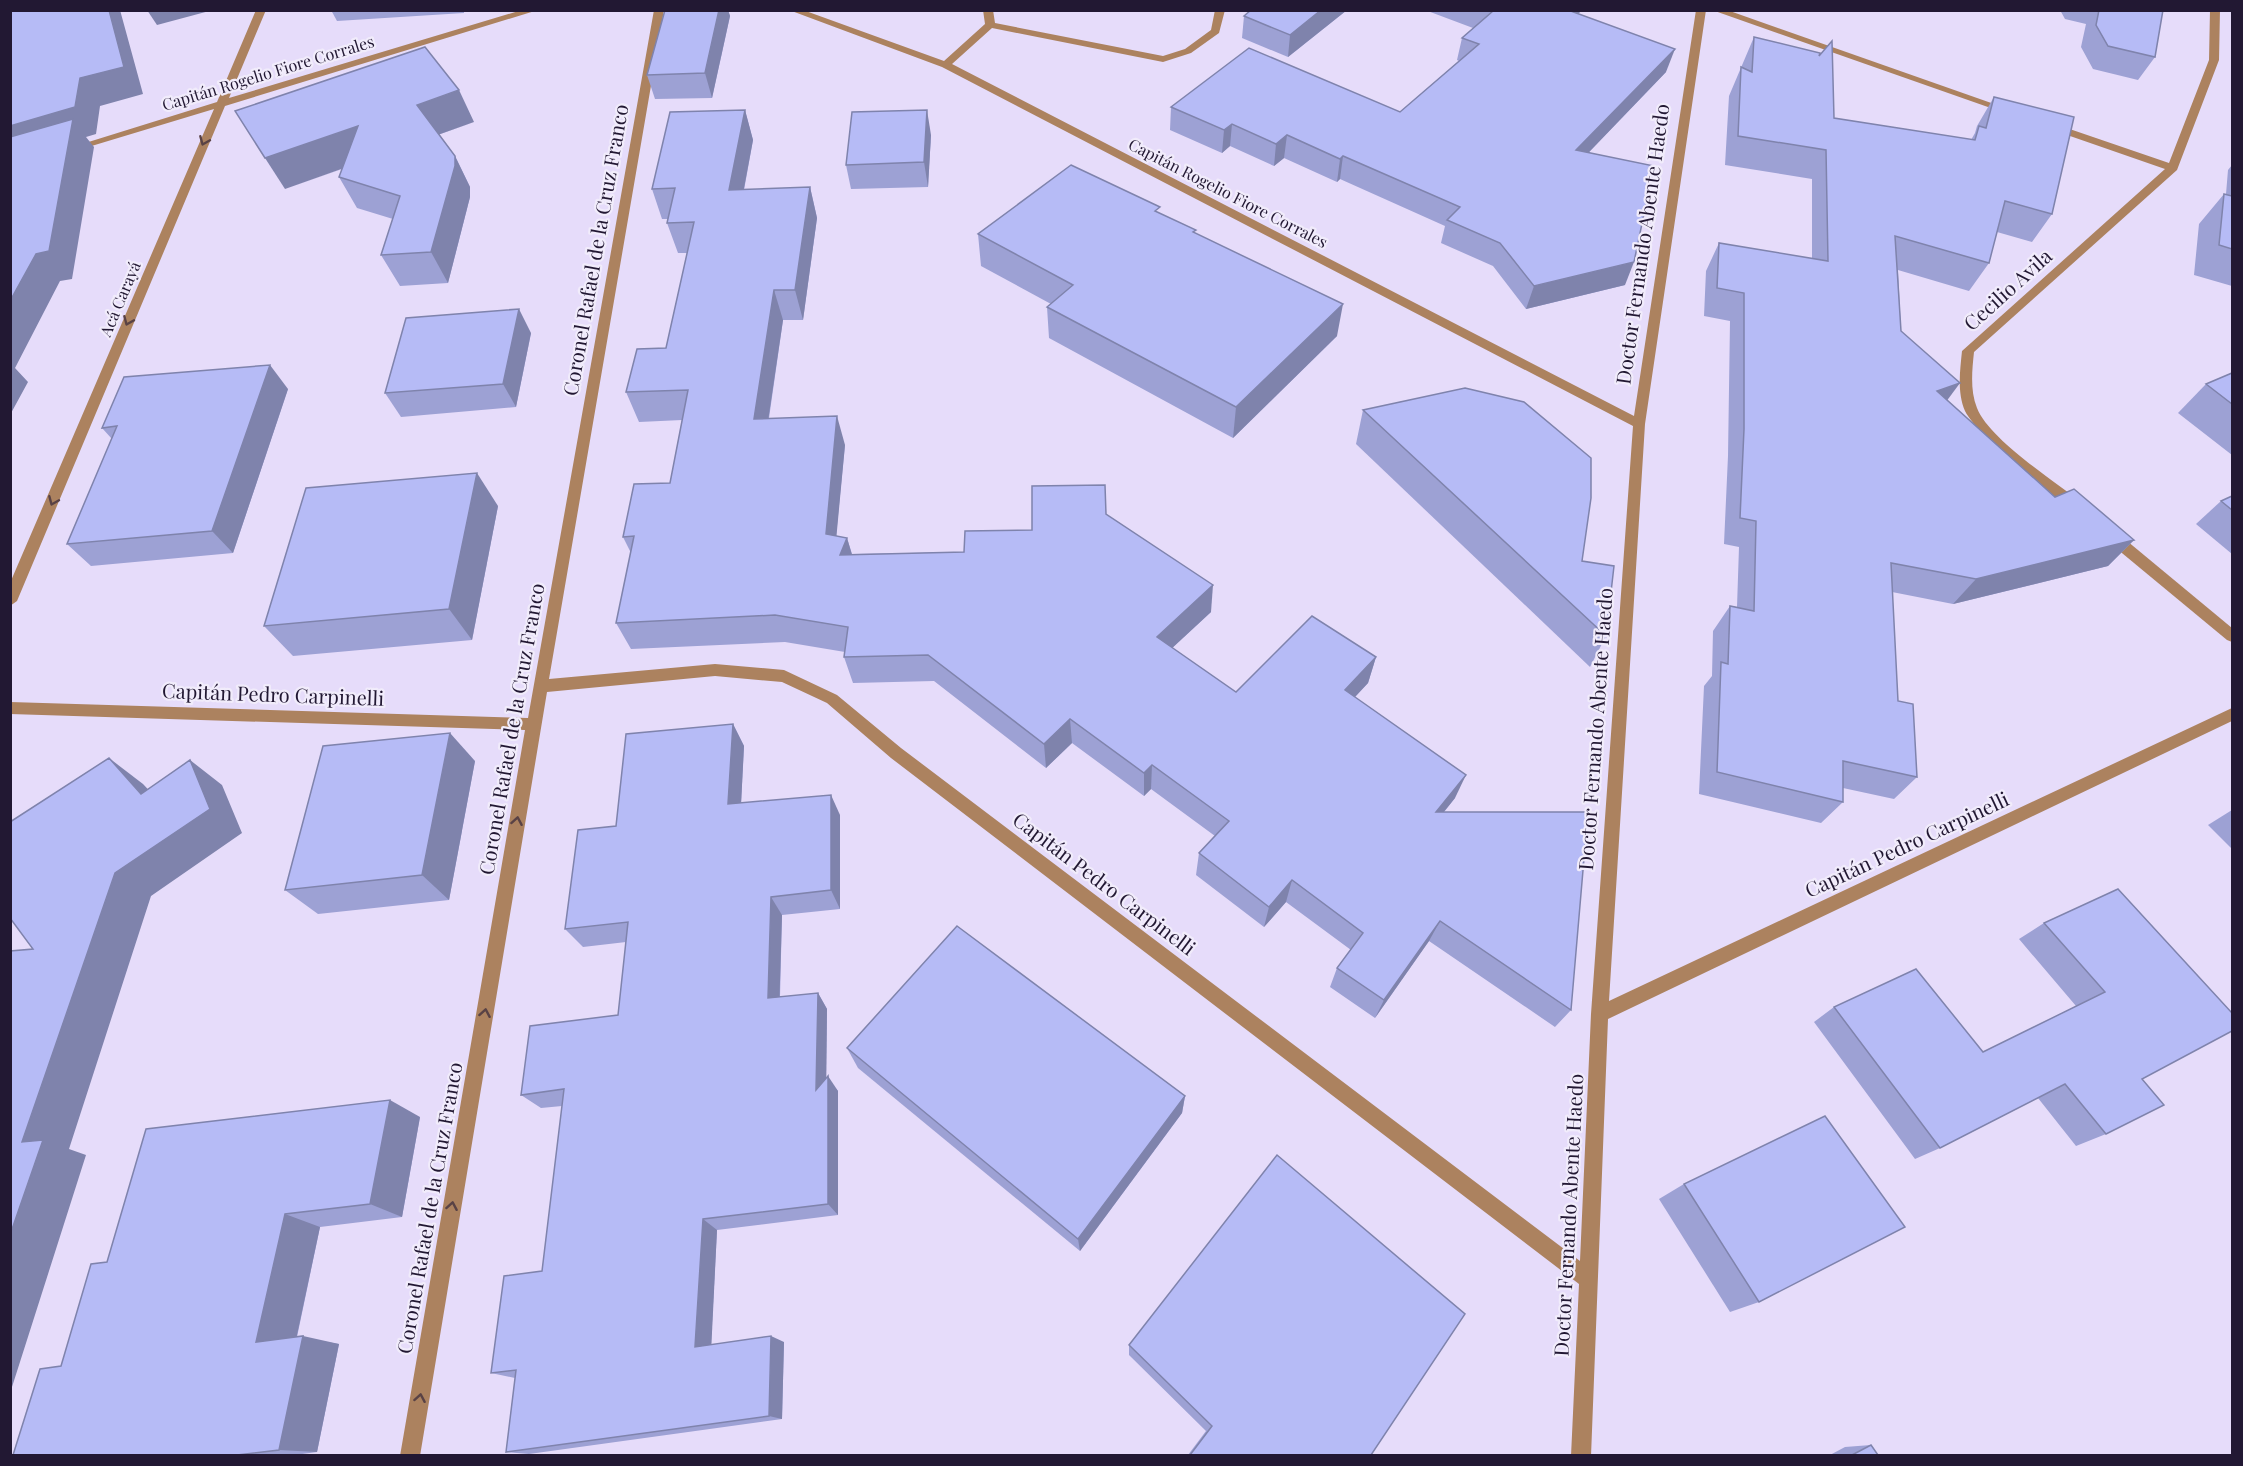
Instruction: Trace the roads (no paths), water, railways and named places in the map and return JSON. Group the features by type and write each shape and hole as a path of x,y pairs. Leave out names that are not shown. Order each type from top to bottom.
{"street":[{"name":"Acá Carayá","path":"10,601 261,10"},
{"name":"Capitán Rogelio Fiore Corrales","path":"54,154 534,10"},
{"name":"Coronel Rafael de la Cruz Franco","path":"410,1455 534,724 659,10"},
{"name":"Capitán Rogelio Fiore Corrales","path":"794,10 946,65 1639,424"},
{"path":"988,10 990,25"},
{"path":"990,25 1163,58 1188,51 1216,31 1220,10"},
{"name":"Doctor Fernando Abente Haedo","path":"1581,1455 1600,1014 1639,424 1701,10"},
{"path":"1716,10 2017,114"},
{"name":"Cecilio Avila","path":"2215,10 2214,60 2173,168 1968,351 1965,390 1972,414 1993,438 2232,636"},
{"path":"946,65 990,25"},
{"path":"2039,122 2173,168"},
{"name":"Capitán Pedro Carpinelli","path":"541,686 715,670 784,676 832,699 896,753 1589,1280"},
{"name":"Capitán Pedro Carpinelli","path":"10,708 534,724"},
{"name":"Capitán Pedro Carpinelli","path":"1600,1014 2232,714"}]}
